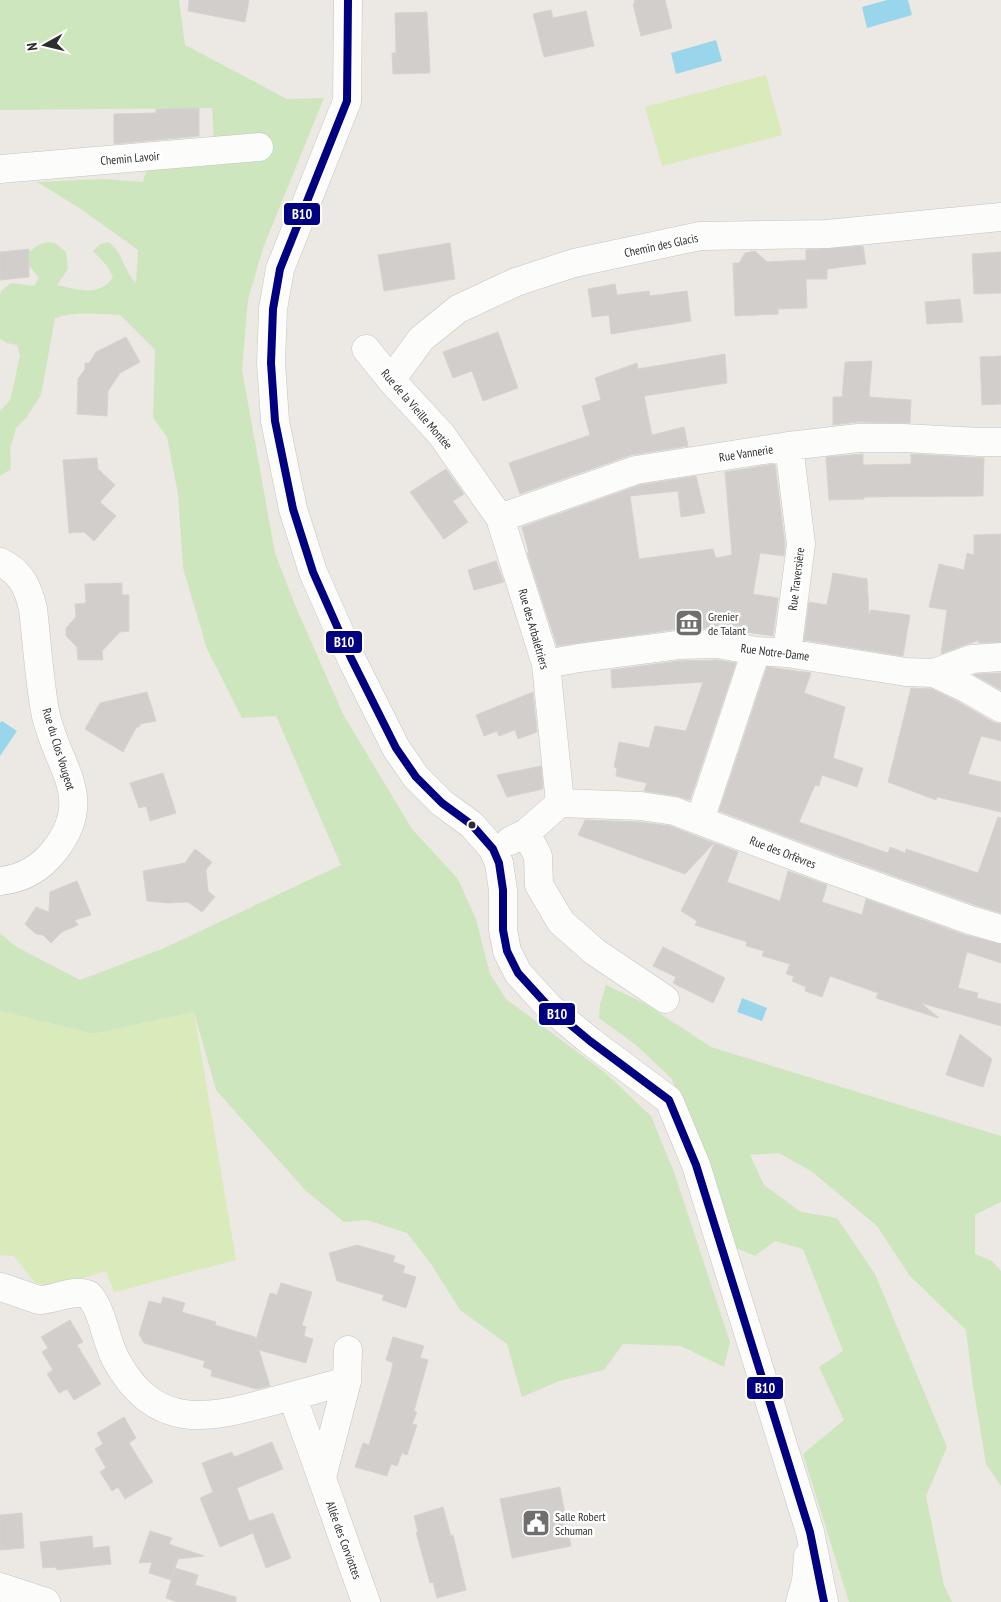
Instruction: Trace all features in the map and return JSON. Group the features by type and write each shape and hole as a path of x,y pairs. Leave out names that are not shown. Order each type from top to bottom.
{"street":[{"path":"348,0 347,101 280,269 273,309 271,363 276,421 293,509 313,572 396,748 416,777 442,803 472,825 493,849 499,863 503,890 503,930 507,951 518,973 549,1007 590,1041 669,1100 696,1165 810,1532 824,1602"},
{"name":"Chemin Lavoir","path":"0,169 259,147"},
{"name":"Chemin des Glacis","path":"391,380 421,339 458,309 516,282 574,263 700,236 827,234 1001,217"},
{"name":"Rue de la Vieille Montée","path":"366,349 391,380 441,434 500,518"},
{"name":"Rue Vannerie","path":"500,518 636,470 789,446 858,438 1001,442"},
{"name":"Rue Traversière","path":"787,653 801,544 789,446"},
{"name":"Rue des Arbalétriers","path":"500,518 546,664 560,803"},
{"name":"Rue du Clos Vougeot","path":"0,562 12,568 20,578 30,597 45,711 52,735 68,773 74,799 69,830 52,854 40,866 27,874 0,881"},
{"name":"Rue Notre-Dame","path":"546,664 678,645 718,644 906,672 934,673 972,659 1001,657"},
{"path":"700,820 756,650"},
{"path":"934,673 966,688 1001,708"},
{"path":"493,849 526,833 560,803"},
{"name":"Rue des Orfèvres","path":"560,803 641,806 674,811 831,870 970,920 1001,929"},
{"path":"526,833 538,856 539,885 560,922 595,952 665,999"},
{"path":"1,1287 39,1300 77,1293 89,1295 98,1308 109,1344 129,1382 151,1402 162,1408 185,1414 223,1414 346,1381"},
{"path":"322,1477 346,1381 348,1350"},
{"name":"Allée des Corviottes","path":"292,1396 366,1602"},
{"path":"800,1602 806,1582 810,1532"},
{"path":"0,1587 46,1602"}],"green space":[{"path":"0,0 179,0 185,45 287,99 324,98 263,248 248,300 242,370 275,553 295,605 343,714 412,829 458,879 476,919 490,974 506,999 603,1071 651,1116 674,1172 730,1342 724,1367 681,1346 623,1344 604,1370 559,1381 522,1397 507,1344 460,1310 431,1264 407,1233 367,1220 344,1222 306,1191 216,1090 194,1012 93,1034 0,1011 0,933 15,946 80,980 162,949 341,865 276,716 242,718 207,649 183,568 178,494 167,437 153,418 155,350 120,315 79,314 55,318 41,395 26,418 16,428 10,449 11,469 0,476 0,411 10,400 20,355 17,345 0,339 1,291 11,283 34,286 39,278 24,259 34,248 46,242 56,244 66,252 68,269 57,285 80,290 95,290 107,284 113,277 107,266 93,251 100,244 108,242 117,250 136,283 138,250 81,209 37,182 103,179 143,182 148,164 214,142 212,108 0,110"},
{"path":"766,75 782,135 662,166 645,107"},
{"path":"606,985 644,1003 711,1047 1001,1136 1001,1202 975,1215 975,1254 992,1261 1001,1271 1001,1486 986,1464 966,1330 909,1275 877,1226 811,1171 779,1153 750,1155 764,1185 801,1212 837,1218 875,1274 947,1447 926,1496 944,1585 952,1602 849,1602 803,1454 844,1420 819,1367 843,1351 803,1249 775,1241 755,1256 727,1244 672,1079 636,1045 599,1018 600,1004"},
{"path":"0,1011 93,1034 194,1012 236,1260 114,1292 106,1271 51,1288 34,1282 14,1256 0,1255"}],"water":[{"path":"887,0 908,0 912,15 867,28 862,7"},
{"path":"716,40 722,61 676,74 671,53"},
{"path":"2,721 17,731 0,756 0,723"},
{"path":"742,998 767,1008 762,1021 737,1012"}],"building":[{"path":"189,0 249,0 245,22 188,11"},
{"path":"634,0 665,0 672,28 641,36 633,4 635,3"},
{"path":"551,10 553,18 586,11 594,46 544,57 533,14"},
{"path":"427,12 430,73 393,74 392,53 396,53 395,13"},
{"path":"199,108 199,136 114,144 114,114 156,113 156,109"},
{"path":"450,243 455,279 384,291 378,255"},
{"path":"863,246 866,264 827,269 827,279 806,279 807,308 778,309 778,314 735,316 733,263 739,263 745,253 755,251 767,262 806,260 806,250"},
{"path":"29,249 29,277 0,280 0,252"},
{"path":"1001,252 1001,293 974,294 972,254"},
{"path":"615,284 617,295 649,291 650,296 687,291 691,321 611,334 609,315 592,317 588,289"},
{"path":"960,299 963,322 927,324 925,302"},
{"path":"498,332 518,388 483,401 472,371 453,378 443,352"},
{"path":"126,337 140,362 120,373 108,391 107,416 77,414 78,379 85,369 85,363 89,363 96,352"},
{"path":"725,354 727,383 644,396 652,435 684,427 688,446 631,455 520,494 509,463 590,435 582,406 601,400 595,378 637,363 638,369"},
{"path":"1001,356 1001,404 982,405 980,357"},
{"path":"872,361 869,397 911,400 910,423 858,422 833,425 833,397 842,397 845,362"},
{"path":"863,454 863,465 911,464 911,454 984,458 983,496 864,497 864,499 829,500 826,457"},
{"path":"97,458 98,469 115,485 100,502 116,516 94,541 84,532 69,533 63,460"},
{"path":"775,464 785,544 784,556 760,553 753,594 778,598 773,636 718,628 678,629 557,646 527,553 529,553 522,527 640,485 696,476 705,513 681,517 678,491 630,496 639,559 713,549 716,558 732,555 725,472"},
{"path":"446,469 464,494 453,501 468,522 444,539 410,492"},
{"path":"1001,534 1001,642 978,643 979,640 941,654 947,610 929,607 939,564 964,570 967,553 974,555 974,535"},
{"path":"496,561 504,582 474,590 468,570"},
{"path":"833,573 867,579 869,616 871,610 910,615 903,656 804,640 809,602 827,605"},
{"path":"122,583 122,595 129,595 129,631 120,632 102,651 103,660 78,660 77,647 66,636 66,628 76,617 75,604 86,603 85,584"},
{"path":"717,660 736,663 690,800 644,791 647,783 616,776 617,768 614,767 619,742 649,748 655,726 686,731 703,682 612,688 611,670 679,661"},
{"path":"767,667 811,673 804,693 845,707 833,758 863,768 857,787 822,775 819,786 815,785 799,822 888,853 890,847 905,853 906,849 978,873 998,817 1001,818 1001,913 836,855 719,811"},
{"path":"1001,673 1001,690 974,675 975,674"},
{"path":"911,688 932,689 993,722 1001,724 1001,741 981,736 968,774 1001,782 1001,812 937,797 936,800 888,782"},
{"path":"147,692 156,721 140,724 123,752 85,729 100,703"},
{"path":"533,692 537,732 518,739 515,730 499,736 497,731 484,736 476,715"},
{"path":"541,766 543,789 507,797 497,775"},
{"path":"163,773 176,813 150,821 146,806 139,808 130,783"},
{"path":"585,820 640,822 670,826 714,843 685,874 578,835"},
{"path":"715,843 738,852 727,882 780,901 788,871 827,885 822,902 862,915 866,899 965,935 1001,944 1001,963 967,952 958,988 978,993 977,998 1001,1004 1001,1026 921,1003 938,1018 876,998 878,993 830,976 822,997 805,991 806,987 792,981 794,976 786,974 790,964 762,956 764,951 746,946 747,942 695,925 697,921 681,911"},
{"path":"195,849 212,862 206,870 208,891 215,897 202,912 188,902 147,901 143,871 185,863"},
{"path":"77,881 91,915 75,920 78,925 62,932 51,943 43,935 36,934 25,924 36,907 49,912 50,892"},
{"path":"663,947 725,978 713,1003 673,983 676,977 653,966"},
{"path":"960,1034 992,1059 983,1087 946,1075"},
{"path":"357,1245 395,1256 393,1262 405,1266 403,1273 416,1277 406,1308 382,1300 384,1295 337,1281 329,1253"},
{"path":"281,1283 312,1292 302,1325 306,1327 304,1336 313,1339 306,1363 259,1350 270,1386 256,1389 211,1376 212,1370 203,1367 205,1361 144,1343 139,1334 149,1301 161,1304 163,1297 185,1303 182,1312 216,1322 215,1325 255,1337 256,1340 270,1293 277,1295"},
{"path":"70,1320 83,1342 77,1345 101,1384 74,1400 67,1389 59,1393 47,1374 53,1370 42,1352 48,1348 41,1337"},
{"path":"393,1337 424,1346 420,1358 428,1360 414,1411 417,1412 412,1424 417,1425 407,1455 402,1453 397,1466 391,1464 387,1476 355,1467 363,1443 369,1445 391,1373 393,1363 386,1360"},
{"path":"124,1417 136,1438 129,1443 153,1482 125,1499 118,1487 112,1491 100,1472 106,1468 95,1449 103,1444 97,1433"},
{"path":"272,1442 283,1469 237,1488 249,1521 273,1513 291,1558 266,1568 253,1533 220,1547 200,1498 213,1492 202,1463 232,1452 234,1457"},
{"name":"Salle Robert Schuman","path":"560,1487 571,1546 512,1558 500,1499"},
{"path":"443,1507 451,1536 453,1535 466,1590 437,1598 433,1582 430,1583 416,1532 418,1532 414,1516"},
{"path":"22,1513 24,1548 0,1550 0,1515"},
{"path":"150,1531 172,1538 169,1544 204,1556 178,1559 171,1580 149,1573 152,1562 139,1563"},
{"path":"92,1536 93,1548 109,1546 111,1564 57,1570 56,1567 43,1568 40,1542"},
{"path":"175,1568 198,1575 195,1585 236,1597 236,1602 177,1602 166,1598"}],"transit line":[{"name":"B10","path":"348,0 347,101 280,269 273,309 271,363 275,421 293,509 313,572 351,658 396,748 416,777 442,803 472,825 493,849 499,863 503,890 503,930 507,951 518,973 549,1007 590,1041 669,1100 696,1165 810,1532 824,1602"}],"place":[{"name":"Grenier de Talant","path":"689,623"},
{"name":"Salle Robert Schuman","path":"536,1523"}]}
